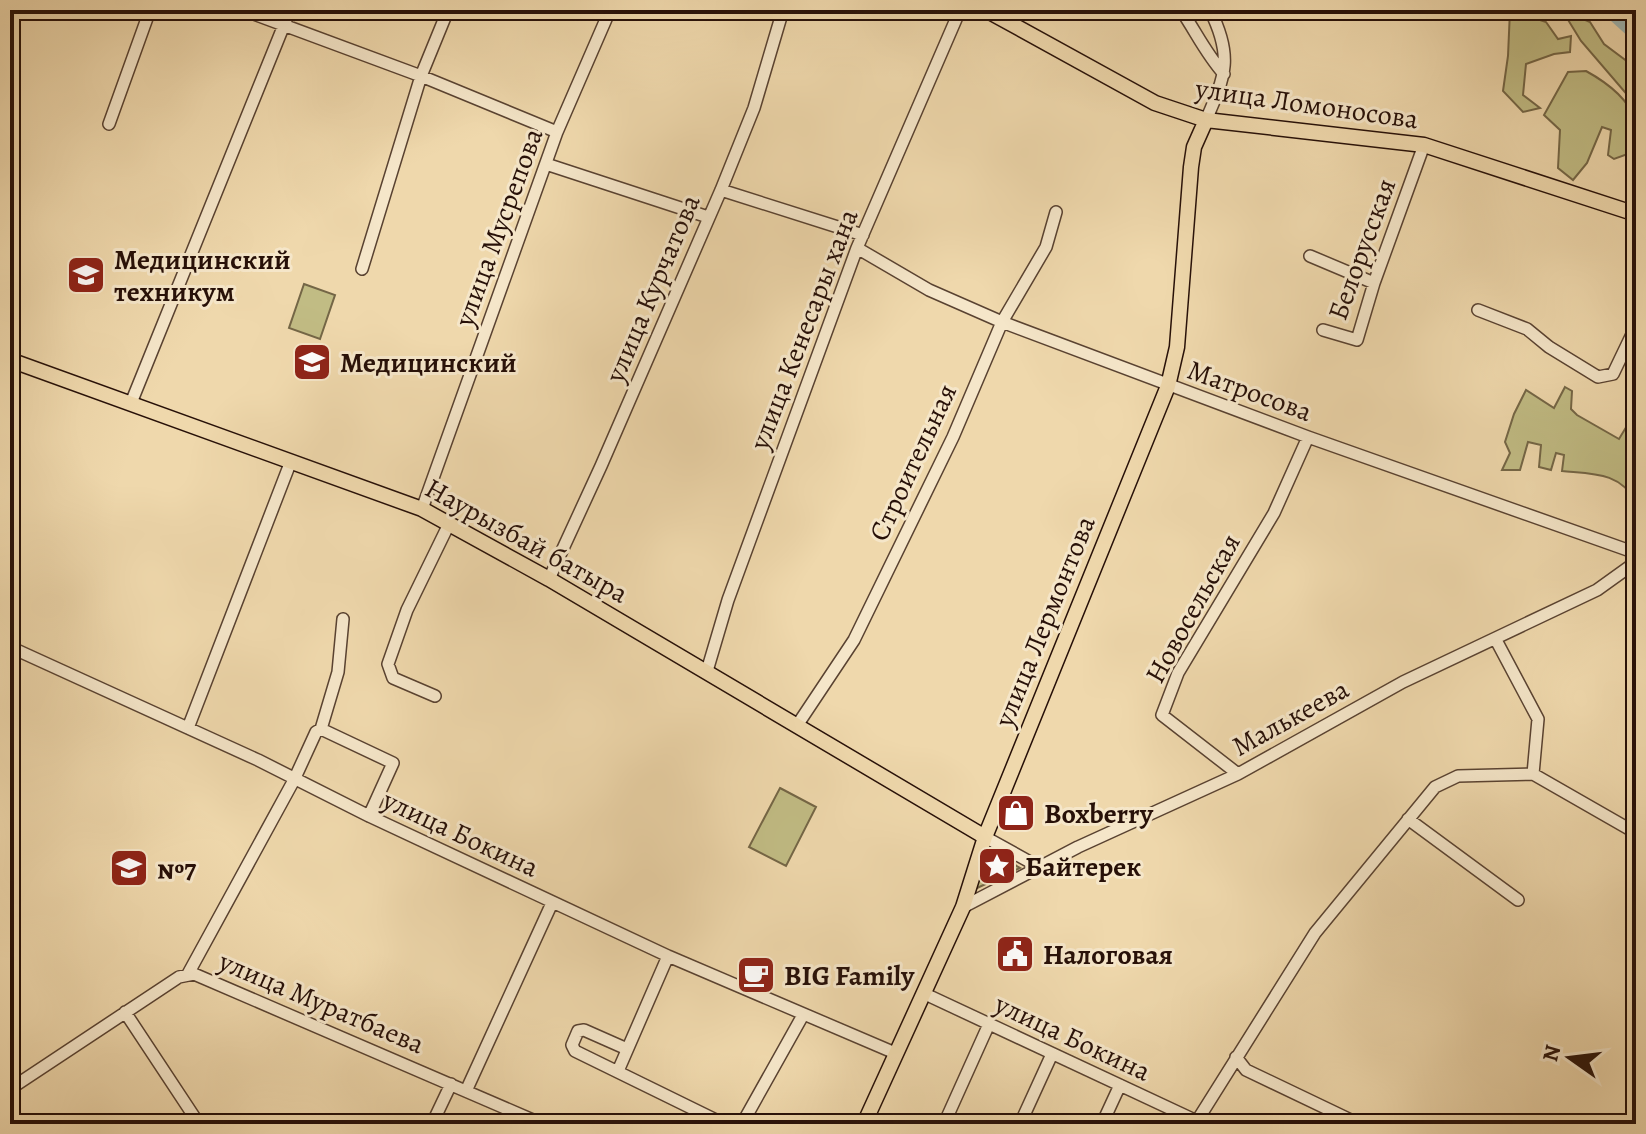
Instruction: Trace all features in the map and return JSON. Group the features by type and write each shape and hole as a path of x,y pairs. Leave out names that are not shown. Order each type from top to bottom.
{"main road":[{"name":"улица Ломоносова","path":"986,10 1155,103 1206,120 1424,145 1636,214"},
{"name":"улица Лермонтова","path":"864,1124 963,907 985,837 1168,386 1177,347 1191,167 1194,147 1206,120"},
{"name":"Наурызбай батыра","path":"10,360 422,509 798,724 985,837"}],"street":[{"path":"109,124 150,10"},
{"path":"243,10 421,76 557,132"},
{"path":"131,403 290,10"},
{"path":"362,269 421,76 448,10"},
{"name":"улица Мусрепова","path":"422,509 557,132 610,10"},
{"name":"улица Курчатова","path":"549,579 721,190 754,108 783,10"},
{"name":"улица Кенесары хана","path":"707,671 728,600 857,248 960,10"},
{"path":"1181,10 1207,55 1224,74"},
{"path":"1206,120 1224,74 1226,47 1210,10"},
{"name":"Белорусская","path":"1323,330 1357,340 1374,283 1424,145"},
{"path":"546,164 708,217"},
{"path":"721,190 863,235"},
{"name":"Строительная","path":"798,724 854,640 953,437 1002,322 1046,247 1056,212"},
{"name":"Матросова","path":"857,248 929,290 1002,322 1168,386 1636,553"},
{"path":"1310,256 1374,283"},
{"path":"1478,310 1527,329 1549,347 1598,377 1613,374 1636,326"},
{"name":"Новосельская","path":"1238,774 1162,715 1178,673 1274,513 1308,437"},
{"path":"188,728 291,461"},
{"path":"435,696 393,678 388,664 407,610 449,524"},
{"name":"Малькеева","path":"963,907 1039,867 1238,774 1403,682 1597,590 1636,562"},
{"path":"188,974 294,780 316,732 321,729 338,672 343,619"},
{"path":"1496,640 1538,719 1533,774"},
{"name":"улица Бокина","path":"10,647 258,760 552,903 895,1053"},
{"path":"321,729 393,763 369,816"},
{"path":"1200,1123 1236,1057 1315,933 1435,787 1458,776 1533,774 1636,833"},
{"path":"1408,819 1518,900"},
{"path":"985,837 1039,867"},
{"path":"466,1091 552,903"},
{"path":"618,1071 668,956"},
{"name":"улица Муратбаева","path":"10,1089 188,974 209,979 542,1124"},
{"name":"улица Бокина","path":"923,993 1200,1123"},
{"path":"125,1012 196,1123"},
{"path":"742,1124 803,1015"},
{"path":"944,1124 989,1024"},
{"path":"627,1049 584,1030 578,1031 572,1045 575,1051 724,1124"},
{"path":"1020,1124 1052,1054"},
{"path":"1236,1057 1246,1070 1359,1124"},
{"path":"432,1124 451,1084"},
{"path":"1102,1124 1120,1085"}],"shaded area":[{"path":"1510,10 1546,22 1558,39 1571,36 1570,52 1526,64 1523,95 1540,108 1523,112 1503,91"},
{"path":"1562,10 1590,22 1604,44 1636,68 1636,105 1581,41"},
{"path":"1586,71 1615,91 1627,104 1635,119 1636,151 1614,159 1608,155 1611,130 1602,127 1587,163 1573,180 1558,168 1560,130 1544,115 1568,72"},
{"path":"304,284 335,295 320,339 289,328"},
{"path":"1565,387 1572,391 1571,409 1577,415 1619,439 1628,424 1636,432 1636,453 1630,457 1636,468 1636,502 1622,485 1605,476 1562,471 1564,455 1556,453 1551,470 1539,467 1541,445 1528,442 1520,470 1502,470 1510,453 1505,442 1526,390 1554,408"},
{"path":"780,788 816,807 786,866 749,847"},
{"path":"989,849 1020,868 975,889"}],"waterway":[{"path":"1614,10 1636,30"}],"place":[{"name":"Медицинский техникум","path":"86,275"},
{"name":"Медицинский","path":"312,362"},
{"name":"Boxberry","path":"1016,813"},
{"name":"Байтерек","path":"997,866"},
{"name":"№7","path":"129,868"},
{"name":"Налоговая","path":"1015,954"},
{"name":"BIG Family","path":"756,975"}]}
